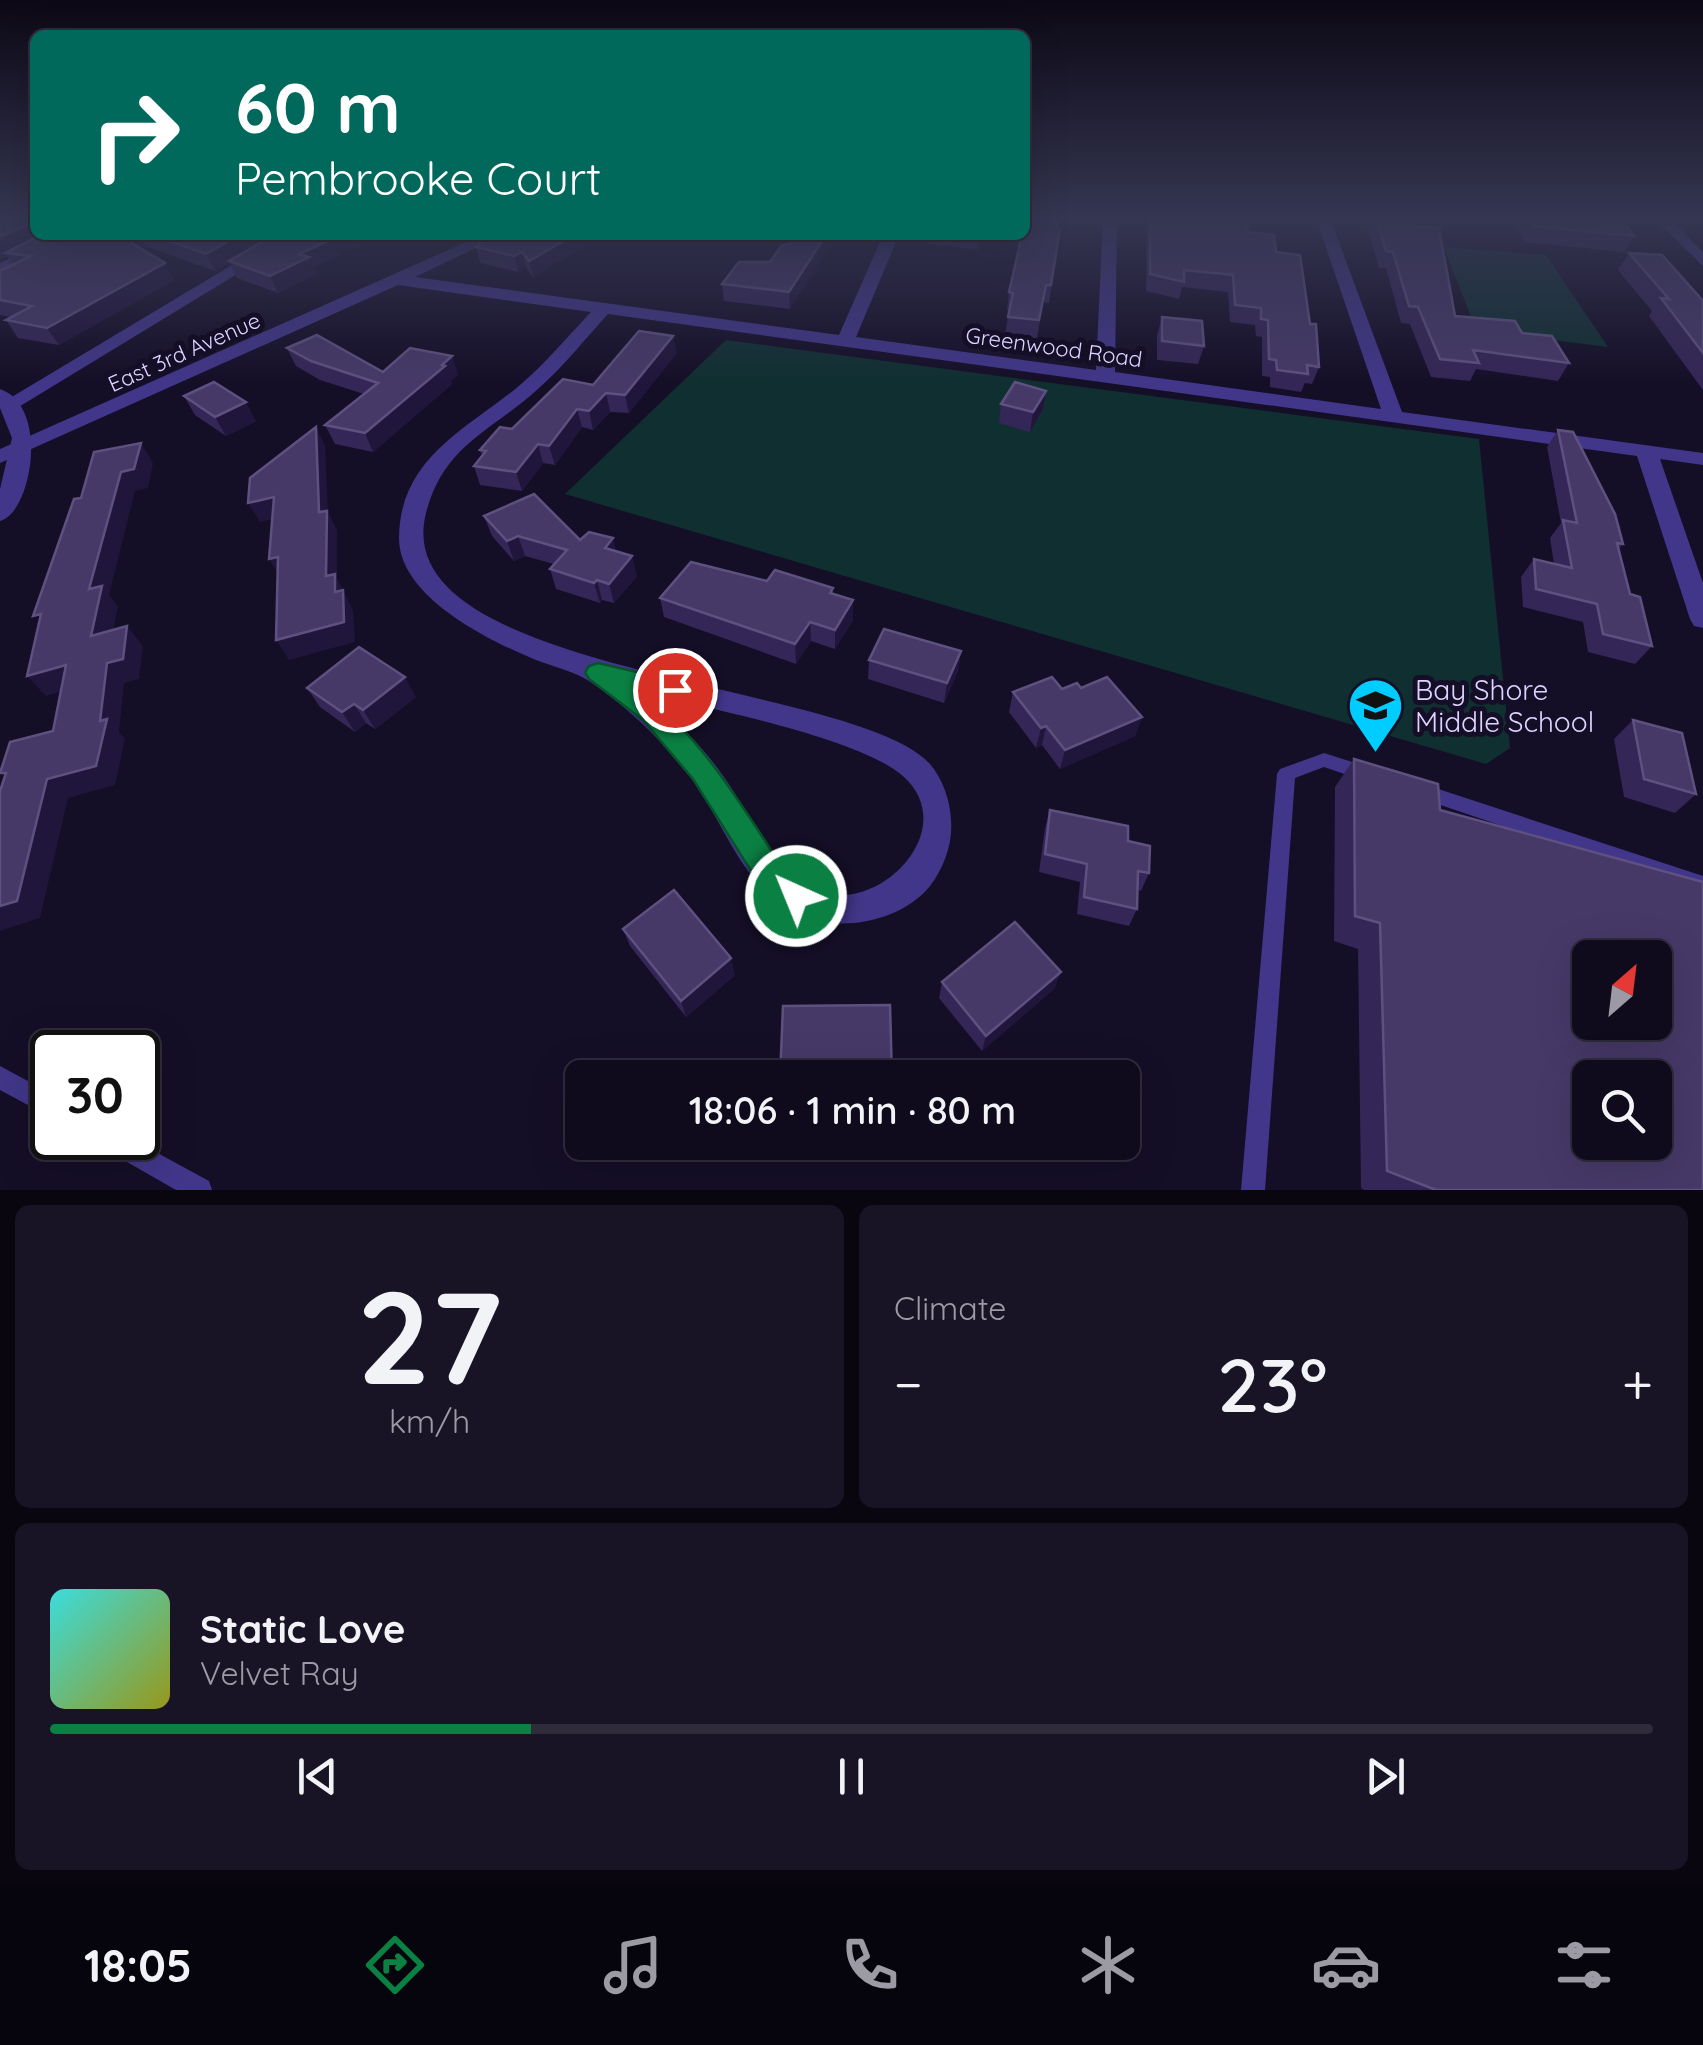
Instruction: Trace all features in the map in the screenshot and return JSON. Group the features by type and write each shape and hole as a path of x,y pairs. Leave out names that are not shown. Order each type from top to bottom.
{"street":[{"path":"0,514 26,448 5,400 226,274"},
{"name":"East 3rd Avenue","path":"0,457 413,274"},
{"path":"845,344 875,274"},
{"path":"1105,380 1108,274"},
{"path":"1343,274 1394,418"},
{"name":"Greenwood Road","path":"399,280 601,311 1703,460"},
{"path":"598,672 652,713 702,771 778,886 816,906 850,907 888,900 920,874 934,839 936,805 922,770 889,751 714,698 598,672 479,623 434,586 411,549 417,501 441,457 520,395 601,311"},
{"path":"1646,452 1703,619"}],"lane":[{"path":"1252,1190 1286,774 1324,760 1703,885"},
{"path":"0,1078 30,1095"},
{"path":"146,1160 200,1190"}],"green space":[{"path":"1454,274 1558,274 1608,347 1476,330"},
{"path":"726,340 1479,439 1510,748 1486,764 565,494"}],"building":[{"path":"0,274 146,274 47,328 6,320 32,306 0,300"},
{"path":"730,274 801,274 789,292 722,284"},
{"path":"1013,274 1053,274 1051,285 1046,285 1039,320 1008,317 1013,293 1009,292"},
{"path":"1150,274 1184,274 1184,282"},
{"path":"1219,274 1303,274 1310,324 1316,324 1319,367 1307,365 1308,374 1277,370 1276,360 1269,359 1268,320 1261,319 1261,308 1235,305 1233,275"},
{"path":"1399,274 1447,274 1455,316 1515,321 1522,333 1552,336 1569,363 1473,350 1479,363 1440,359 1418,307 1409,306"},
{"path":"1647,274 1679,274 1703,301 1703,353 1661,298 1669,299"},
{"path":"1162,317 1202,321 1204,346 1162,341"},
{"path":"639,331 673,336 625,395 606,393 589,411 577,409 549,446 538,444 516,472 474,466 486,451 480,450 500,427 512,429 563,379 593,385"},
{"path":"317,335 383,372 410,348 452,356 365,433 325,425 378,383 311,361 287,348"},
{"path":"214,382 246,402 215,417 184,396"},
{"path":"1015,382 1046,391 1033,412 1001,404"},
{"path":"316,427 319,512 327,511 326,576 335,574 335,592 343,590 344,622 276,640 278,557 269,559 274,497 248,503 250,478"},
{"path":"1558,430 1573,432 1615,514 1623,544 1617,543 1630,594 1640,597 1652,646 1603,634 1597,604 1536,589 1534,559 1572,568 1563,520 1577,523"},
{"path":"141,443 134,469 121,472 89,589 102,586 91,636 127,626 123,659 107,663 100,721 107,719 96,766 47,779 17,901 0,906 0,791 6,773 0,773 10,742 53,731 66,665 27,676 41,614 33,616 74,499 81,498 94,452"},
{"path":"534,494 580,540 589,532 613,538 605,548 632,556 609,584 550,569 567,550 518,536 507,541 484,516"},
{"path":"691,562 767,581 775,570 833,588 830,593 853,600 835,630 810,622 795,644 660,598"},
{"path":"884,629 961,651 947,683 869,660"},
{"path":"359,647 405,677 363,710 354,704 342,712 307,688"},
{"path":"1052,677 1062,689 1077,683 1081,688 1107,677 1142,717 1065,750 1046,726 1041,728 1013,692"},
{"path":"1633,720 1682,733 1696,794 1644,779"},
{"path":"1354,759 1438,784 1440,810 1703,882 1703,1190 1436,1190 1387,1171 1380,923 1355,916"},
{"path":"1050,810 1128,826 1128,841 1150,846 1149,873 1138,871 1137,909 1084,897 1087,864 1045,854"},
{"path":"674,890 731,958 681,1001 623,929"},
{"path":"1015,922 1061,972 986,1036 942,982"},
{"path":"890,1005 892,1060 781,1060 783,1006"}],"place":[{"name":"Bay Shore Middle School","path":"1376,755"}],"route":[{"path":"675,690 598,672 652,713 702,771 778,886 796,896"}]}
